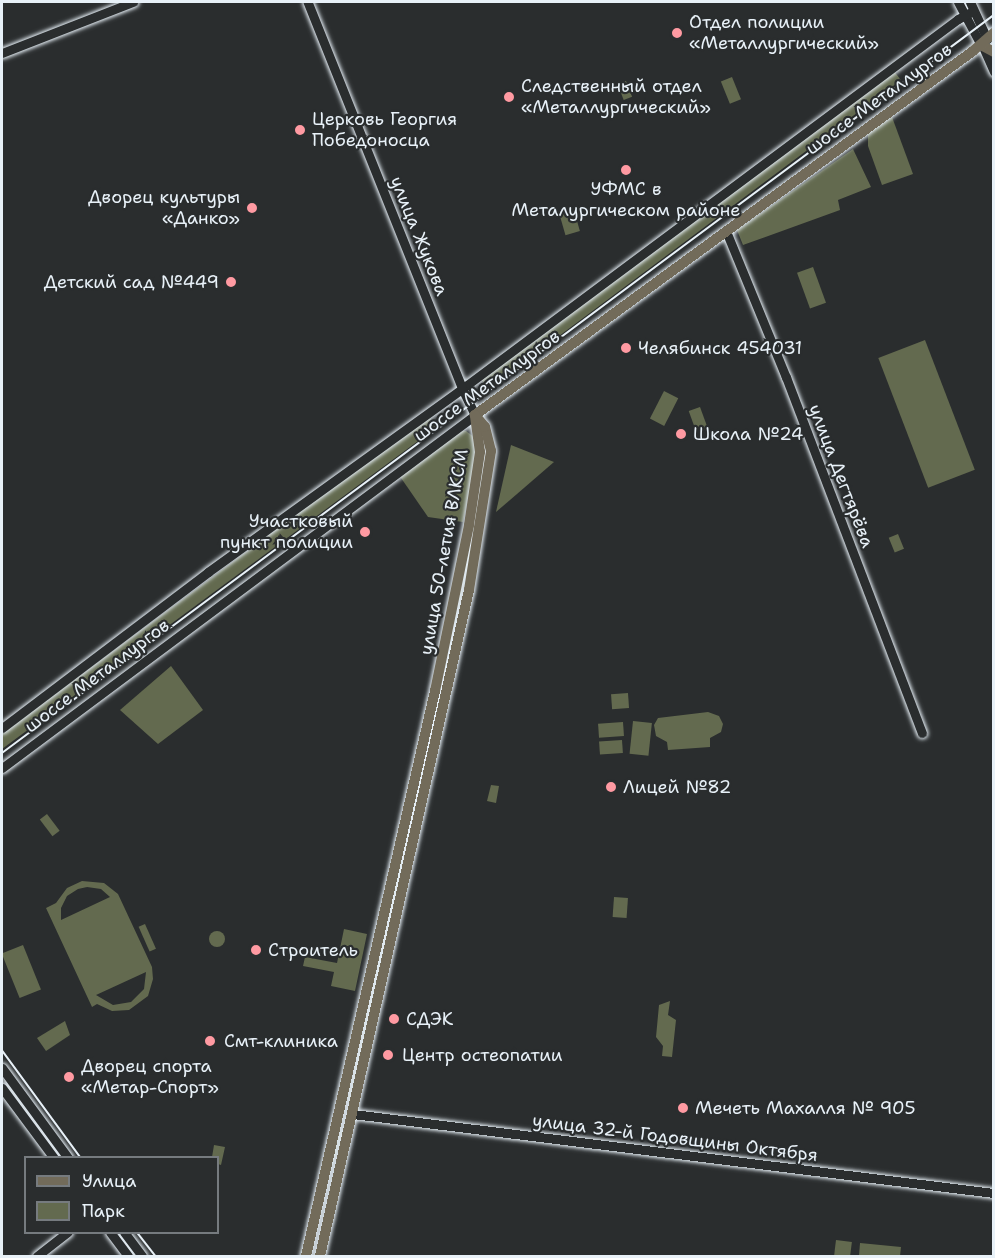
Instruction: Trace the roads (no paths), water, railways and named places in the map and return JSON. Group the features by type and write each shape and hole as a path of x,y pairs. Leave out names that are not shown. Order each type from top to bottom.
{"main road":[{"path":"2,53 133,2"},
{"name":"улица Жукова","path":"308,2 462,388 475,415"},
{"path":"958,2 969,9 993,52"},
{"name":"шоссе Металлургов","path":"2,728 207,572 462,388 969,9"},
{"path":"988,42 993,72"},
{"name":"шоссе Металлургов","path":"2,768 475,415 988,42"},
{"name":"улица Дегтярёва","path":"726,231 780,363 922,733"},
{"name":"улица 50-летия ВЛКСМ","path":"306,1257 435,691 469,525 480,452 475,415"},
{"name":"улица 50-летия ВЛКСМ","path":"320,1257 469,590 491,451 485,427 475,415"},
{"path":"2,1068 67,1156"},
{"path":"2,1088 53,1156"},
{"path":"340,1111 353,1114"},
{"name":"улица 32-й Годовщины Октября","path":"353,1114 993,1193"},
{"path":"37,1257 67,1234"},
{"path":"111,1234 128,1257"},
{"path":"125,1234 142,1257"}],"tram line":[{"path":"2,753 994,15"},
{"path":"2,1050 80,1156"},
{"path":"139,1234 156,1256"}],"place":[{"name":"Отдел полиции «Металлургический»","path":"677,33"},
{"name":"Следственный отдел «Металлургический»","path":"509,97"},
{"name":"Церковь Георгия Победоносца","path":"300,130"},
{"name":"УФМС в Металургическом районе","path":"626,170"},
{"name":"Дворец культуры «Данко»","path":"252,208"},
{"name":"Детский сад №449","path":"231,282"},
{"name":"Челябинск 454031","path":"626,348"},
{"name":"Школа №24","path":"681,434"},
{"name":"Участковый пункт полиции","path":"365,532"},
{"name":"Лицей №82","path":"611,787"},
{"name":"Cтроитель","path":"256,950"},
{"name":"СДЭК","path":"394,1019"},
{"name":"Смт-клиника","path":"210,1041"},
{"name":"Центр остеопатии","path":"388,1055"},
{"name":"Дворец спорта «Метар-Спорт»","path":"69,1077"},
{"name":"Мечеть Махалля № 905","path":"683,1108"}]}
